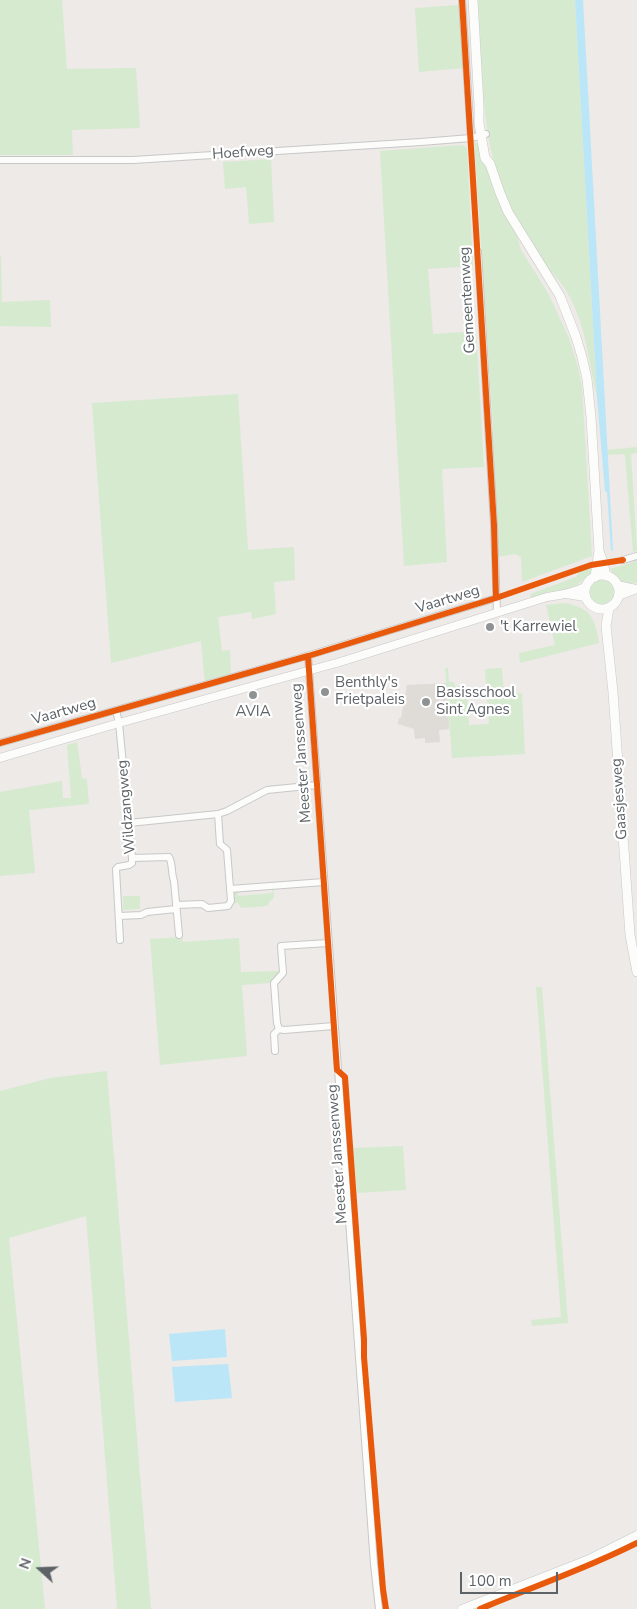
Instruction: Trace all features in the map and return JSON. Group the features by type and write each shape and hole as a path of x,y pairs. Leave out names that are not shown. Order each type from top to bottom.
{"main road":[{"path":"473,0 480,105 483,115 479,136 490,156 490,164 508,212 560,296 576,336 587,379 599,551 595,576 585,587 585,597 590,605 598,609 608,608 615,603 618,596 617,585 611,578 595,576"},
{"path":"599,551 606,576"},
{"name":"Gaasjesweg","path":"608,608 606,626 612,675 630,935 637,972"},
{"name":"Gaasjesweg","path":"598,609 606,626"}],"street":[{"path":"462,0 479,136"},
{"name":"Hoefweg","path":"0,160 133,160 479,136"},
{"name":"Gemeentenweg","path":"478,252 497,613"},
{"path":"623,560 637,556"},
{"path":"617,585 637,589"},
{"name":"Vaartweg","path":"566,594 585,587"},
{"path":"618,596 637,589"},
{"name":"Vaartweg","path":"0,758 309,670 547,597 566,594 585,597"},
{"name":"Vaartweg","path":"0,743 308,656 496,598"},
{"path":"308,656 309,670"},
{"name":"Meester Janssenweg","path":"309,670 374,1572 379,1609"},
{"name":"Vaartweg","path":"116,710 119,723"},
{"name":"Wildzangweg","path":"119,723 132,858 132,863 118,866 116,869 120,940"},
{"path":"129,823 218,814 268,790 317,785"},
{"path":"119,916 142,915 147,912 202,904 208,908 224,907 229,904 231,899 227,850 220,844 218,814"},
{"path":"132,858 170,857 179,935"},
{"path":"230,888 324,882"},
{"path":"279,1029 274,984 283,973 281,946 328,943"},
{"path":"279,1029 334,1026"},
{"path":"275,1051 274,1034 279,1029"},
{"path":"462,1609 587,1560 637,1535"}],"shaded area":[{"name":"Basisschool Sint Agnes","path":"447,683 449,729 439,730 440,742 425,743 425,738 415,739 414,729 398,724 399,718 401,718 407,685"}],"green space":[{"path":"0,0 62,0 67,69 136,68 140,128 72,130 73,155 0,155"},
{"path":"478,0 575,0 597,397 577,312 560,281 547,268 517,222 509,206 492,157 484,105"},
{"path":"459,5 463,68 419,72 415,8"},
{"path":"474,141 480,145 516,233 521,250 548,293 569,338 582,387 592,556 522,582 521,557 515,554 497,557 490,436 493,427"},
{"path":"462,145 467,148 473,266 428,269 433,334 476,331 484,467 442,469 447,562 404,566 380,151"},
{"path":"271,159 274,222 249,224 246,187 225,189 223,162"},
{"path":"0,256 2,302 50,300 51,327 0,326"},
{"path":"238,394 248,550 294,547 295,580 274,582 276,614 252,619 251,612 218,617 222,651 230,650 231,676 205,684 201,641 111,663 92,403"},
{"path":"637,447 637,453 631,454 637,551 633,552 625,456 623,454 607,455 606,450"},
{"path":"637,561 637,583 627,584 621,582 610,569"},
{"path":"593,566 588,576 572,589 531,598 530,594 576,577 579,572"},
{"path":"602,580 607,581 613,587 613,597 607,603 602,604 597,603 591,597 590,592 591,587 597,581"},
{"path":"565,603 586,611 596,627 599,643 520,663 519,653 555,645 546,605"},
{"path":"445,668 448,668 449,682 454,682 455,686 466,686 469,725 489,724 485,669 502,668 504,694 522,693 525,754 452,758"},
{"path":"77,742 82,778 87,779 89,804 29,810 35,873 0,876 0,792 62,781 63,798 71,798 67,745"},
{"path":"272,888 274,898 267,906 241,908 238,903 233,903 235,891 238,890 238,896 272,893"},
{"path":"123,896 140,896 140,909 123,910"},
{"path":"182,937 183,942 239,938 241,972 280,971 270,983 242,985 247,1056 160,1065 150,939"},
{"path":"536,987 542,987 568,1323 532,1326 531,1320 561,1317"},
{"path":"107,1071 151,1609 117,1609 86,1216 9,1238 45,1609 0,1609 0,1091 50,1078"},
{"path":"403,1146 406,1190 357,1193 353,1148"}],"water":[{"path":"575,0 583,0 613,550 611,551 597,397"},
{"path":"225,1329 227,1357 172,1361 169,1334"},
{"path":"228,1364 232,1398 175,1402 172,1367"}],"cycle path":[{"path":"462,0 494,525 496,598"},
{"path":"0,743 308,656 496,598 591,565 623,560"},
{"path":"308,656 337,1070 345,1077 364,1357 386,1609"},
{"path":"480,1609 579,1570 637,1543"}],"place":[{"name":"'t Karrewiel","path":"490,627"},
{"name":"Benthly's Frietpaleis","path":"325,692"},
{"name":"AVIA","path":"253,695"},
{"name":"Basisschool Sint Agnes","path":"426,702"}]}
